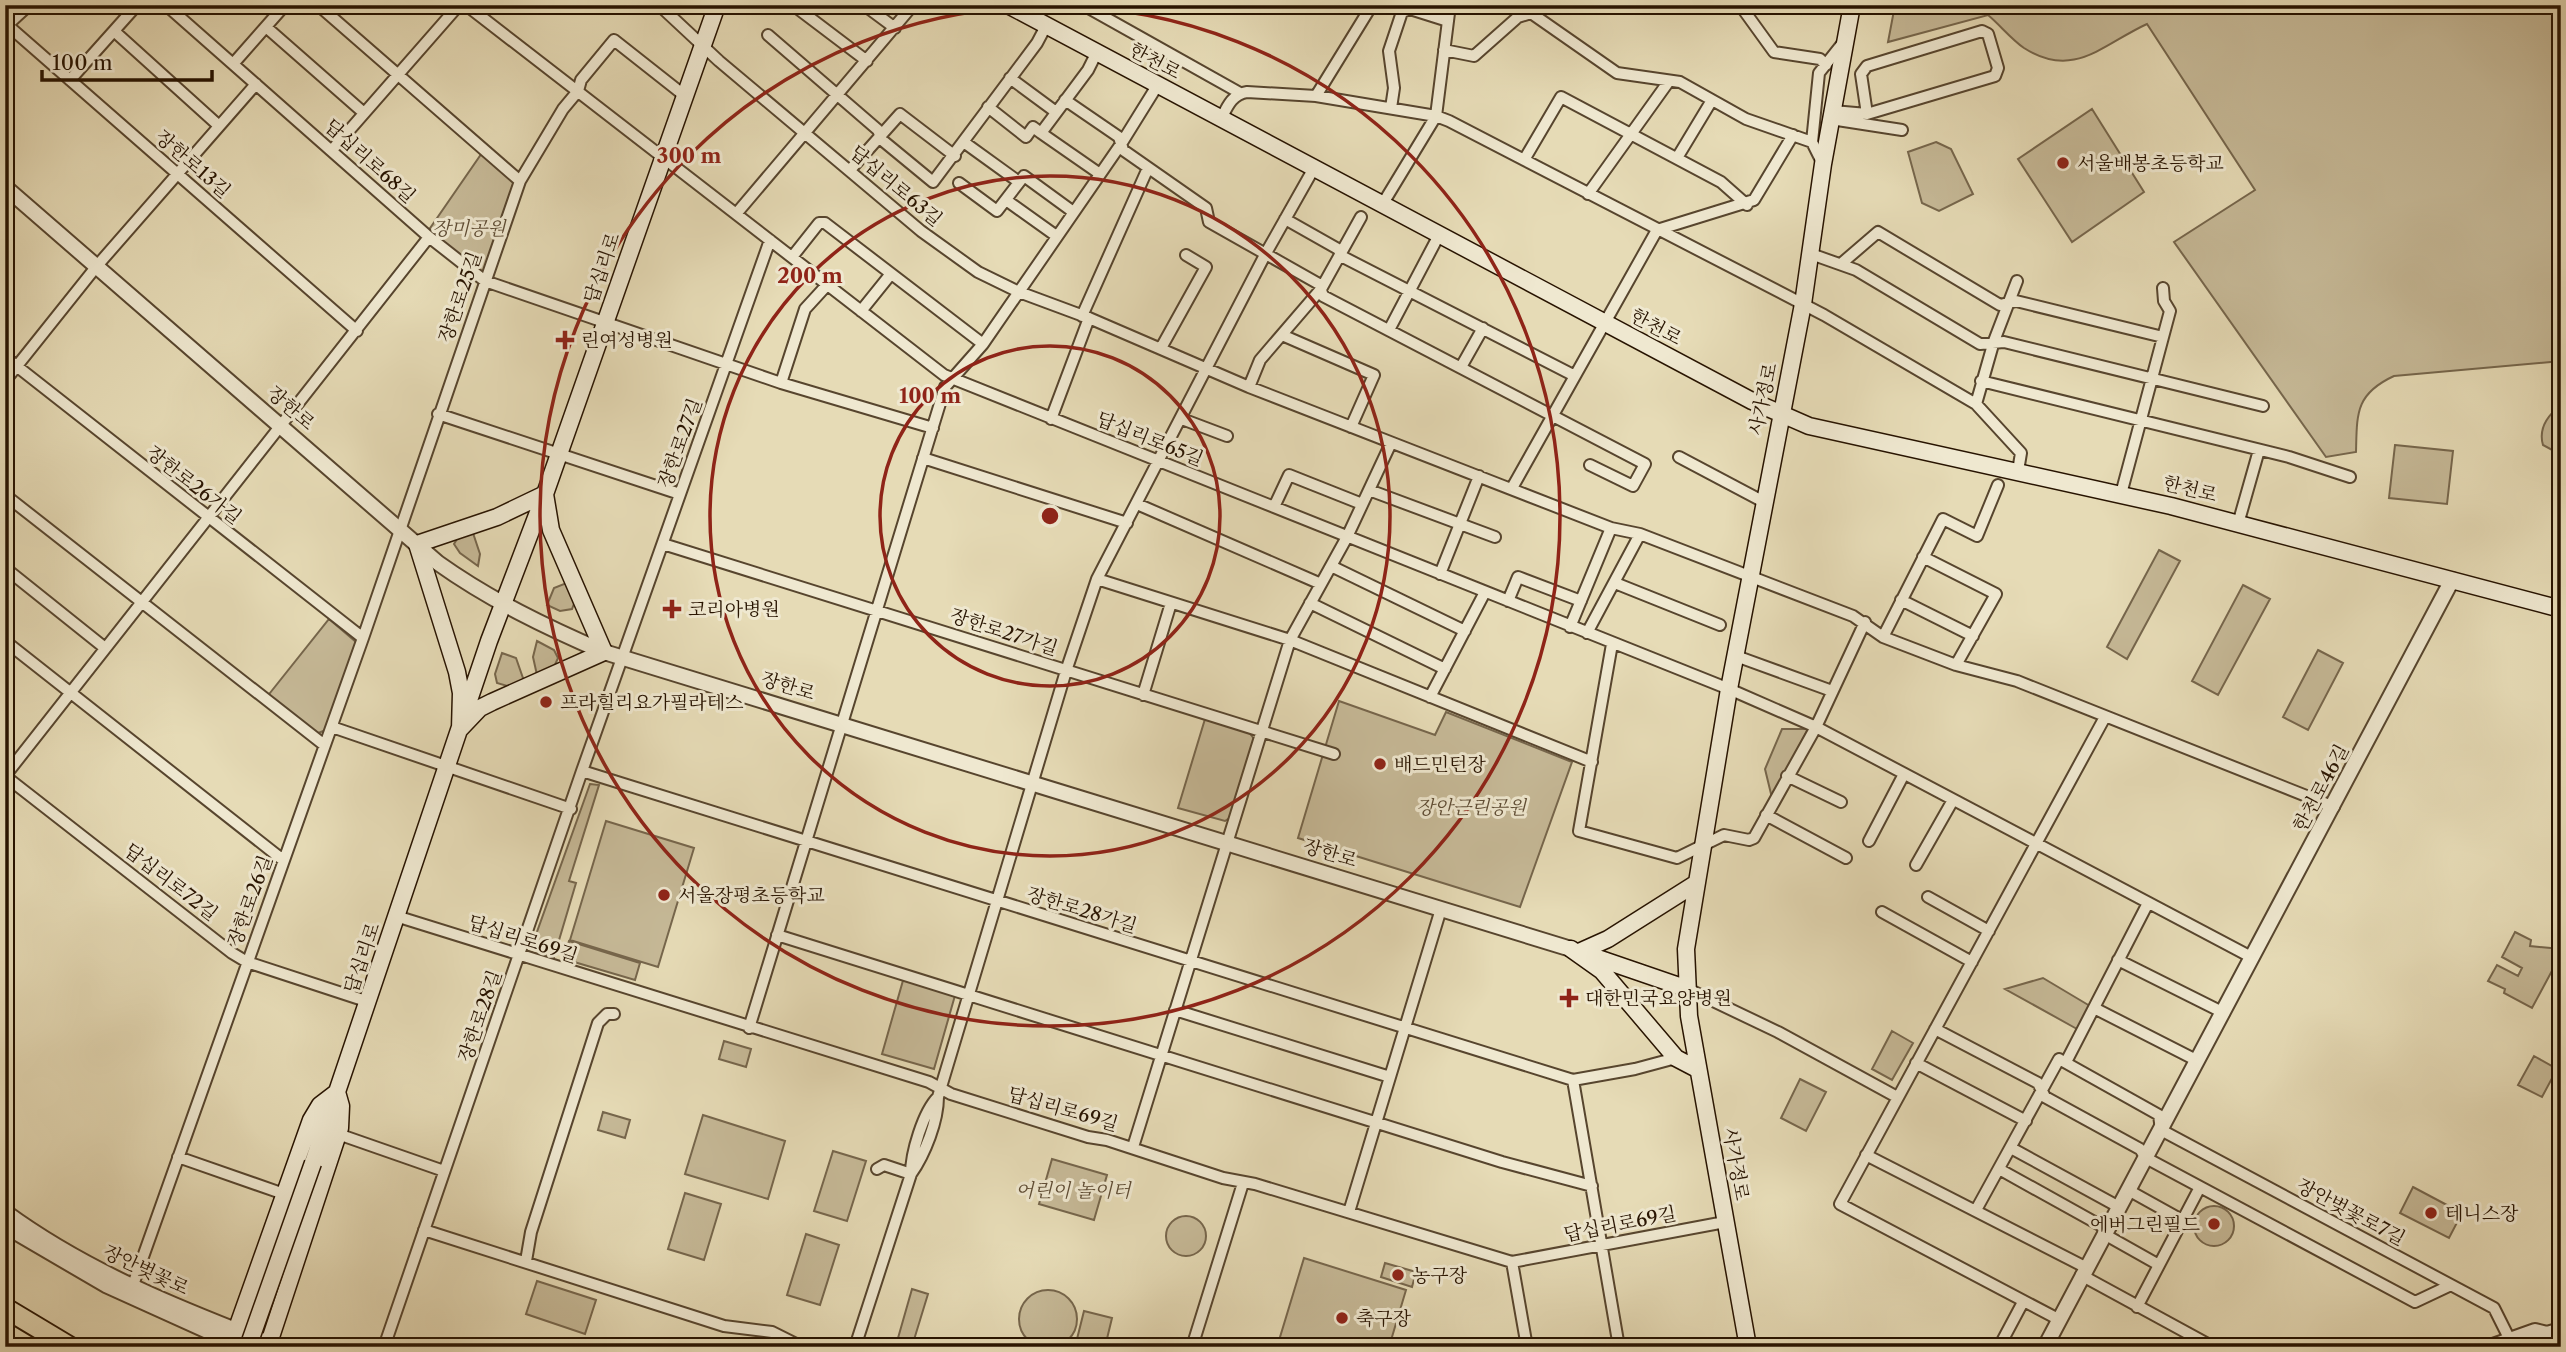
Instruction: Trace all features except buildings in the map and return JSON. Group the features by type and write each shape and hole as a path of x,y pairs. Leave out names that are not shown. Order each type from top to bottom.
{"highway":[{"path":"5,1308 69,1347"}],"main road":[{"name":"답십리로","path":"248,1347 399,917 460,729 718,5"},
{"name":"한천로","path":"1008,5 1605,324 1809,426 2121,494 2561,609"},
{"name":"사가정로","path":"1748,1347 1697,1069 1686,948 1735,656 1803,304 1822,164 1852,5"},
{"path":"545,494 551,530 604,652 480,708 460,729 461,693 457,672 417,544 497,517 545,494"},
{"path":"1575,951 1608,939 1695,884"},
{"path":"1575,951 1602,971 1676,1058 1697,1069"},
{"name":"장한로","path":"1575,951 1688,989"},
{"path":"236,1331 311,1120 320,1105 337,1092 341,1114 338,1134 274,1345"}],"street":[{"path":"6,25 29,5"},
{"path":"71,80 137,5"},
{"name":"답십리로68길","path":"166,5 429,237 485,281 781,383 933,428"},
{"path":"233,64 285,5"},
{"path":"318,5 520,181"},
{"path":"332,150 459,5"},
{"name":"답십리로65길","path":"466,5 952,379 1816,727 2253,958"},
{"name":"답십리로63길","path":"659,5 703,46 957,258 1019,292 1391,443 1611,528 1640,534 1865,622 1883,636 1956,665 2017,681 2334,807"},
{"path":"793,5 867,61"},
{"path":"807,16 814,5"},
{"path":"864,5 895,29"},
{"path":"736,214 913,5"},
{"path":"1083,5 1240,93 1316,96 1436,116 1803,304 1976,404 2021,453 2018,471"},
{"path":"1316,96 1372,5"},
{"path":"1382,205 1436,116 1450,5"},
{"path":"1740,5 1774,52 1819,59 1826,65"},
{"path":"1391,108 1394,88 1389,51 1405,9 1448,21"},
{"path":"1444,50 1475,56 1518,17 1531,13 1617,73 1685,84 1746,120 1812,142"},
{"name":"장한로13길","path":"6,25 358,331"},
{"path":"768,35 878,130 881,140 933,183 965,143 1046,26"},
{"path":"266,27 364,113"},
{"path":"114,31 218,125"},
{"path":"1832,115 1867,114 1995,76 1998,68 1986,32 1867,66 1861,80 1867,114"},
{"path":"578,91 581,80 614,40 685,96"},
{"path":"1822,164 1812,142 1819,73 1846,40"},
{"path":"1041,133 1088,70 1097,52"},
{"path":"1010,78 1056,112"},
{"path":"1588,194 1669,81"},
{"path":"5,381 176,172 256,84"},
{"path":"749,1027 945,387 983,344 1072,211 1121,144 1157,86"},
{"name":"장한로25길","path":"400,527 520,181 563,109 578,91"},
{"path":"1221,119 1231,101 1240,93"},
{"path":"1524,160 1561,97 1632,132 1721,182 1747,205"},
{"path":"1065,100 1119,137 1123,150 1206,208 1209,222 1319,284 1323,296 1645,464 1633,486 1590,465"},
{"path":"1677,158 1712,100"},
{"path":"988,107 1026,137 1033,127 1100,174"},
{"path":"850,170 900,114 954,156"},
{"path":"1832,115 1902,130"},
{"path":"1512,488 1523,463 1533,453 1657,230 1747,205 1754,200 1793,135"},
{"path":"965,143 1072,211"},
{"path":"1051,419 1086,317 1148,168"},
{"path":"855,1347 911,1174 914,1148 930,1105 939,1093 1066,671 1097,579 1266,253 1314,168"},
{"path":"959,183 997,211 1022,179"},
{"name":"장한로","path":"5,187 417,544 479,592 604,652 1575,951"},
{"path":"1006,200 1055,236"},
{"path":"1249,387 1260,360 1321,289 1361,217"},
{"path":"1284,219 1410,292 1575,376"},
{"path":"792,257 819,223 825,223 983,344"},
{"path":"1842,263 1878,232 2000,305 2016,301 2163,337"},
{"path":"1389,330 1439,235"},
{"path":"5,776 279,426 358,331 429,237"},
{"name":"장한로27길","path":"623,657 770,240"},
{"path":"1811,254 1842,263 1980,344 1994,341 2263,406"},
{"path":"1161,348 1206,267 1186,255"},
{"path":"861,311 890,275"},
{"path":"1976,404 1994,341 2017,281"},
{"path":"781,383 804,309 827,285"},
{"path":"2121,494 2170,311 2164,301 2163,288"},
{"path":"1461,367 1483,328"},
{"path":"1282,335 1374,375 1352,427"},
{"name":"장한로26가길","path":"5,357 363,638"},
{"path":"1981,381 2259,450 2350,477"},
{"path":"438,414 680,494"},
{"path":"1182,419 1227,436"},
{"path":"1133,1147 1290,640 1347,537 1391,443"},
{"name":"한천로","path":"2238,524 2259,450"},
{"path":"1679,457 1764,502"},
{"path":"923,458 1127,523"},
{"path":"1274,507 1289,475 1363,504"},
{"path":"1440,574 1479,476"},
{"path":"1883,636 1942,519 1978,536 1998,485"},
{"path":"1369,489 1495,537"},
{"path":"5,495 323,744"},
{"path":"1137,504 1321,584"},
{"name":"장한로26길","path":"133,1286 323,744 332,727 400,527"},
{"path":"1570,626 1611,528"},
{"path":"1587,633 1640,534"},
{"name":"장한로27가길","path":"663,544 1334,754"},
{"path":"1923,557 1996,594 1956,665"},
{"path":"1331,566 1465,631"},
{"path":"5,568 105,648"},
{"path":"1508,601 1518,577 1581,601"},
{"path":"1097,579 1290,640 1592,762"},
{"name":"한천로46길","path":"2045,1347 2083,1271 2334,807 2452,580"},
{"path":"1615,583 1720,625"},
{"path":"1430,697 1485,592"},
{"path":"1901,600 1973,636"},
{"path":"1143,695 1171,603"},
{"path":"1310,603 1445,669"},
{"path":"1612,643 1579,831 1677,858 1701,849 1724,835 1749,840 1754,838 1816,727 1865,622"},
{"path":"5,642 283,860"},
{"path":"1735,656 1832,691"},
{"name":"장한로28길","path":"384,1347 623,657"},
{"path":"2058,1319 1840,1204 2105,717"},
{"path":"332,727 571,809"},
{"name":"장한로28가길","path":"582,771 1573,1080 1635,1069 1676,1058"},
{"path":"1869,841 1903,774"},
{"name":"답십리로72길","path":"5,776 247,962 369,1002"},
{"path":"1787,776 1841,802"},
{"path":"1916,865 1953,800"},
{"path":"1766,816 1846,858"},
{"path":"1928,897 1989,931"},
{"path":"2066,1062 2148,903"},
{"path":"1349,1212 1441,909"},
{"path":"1882,912 1972,962"},
{"name":"답십리로69길","path":"399,917 749,1027 939,1093 1088,1137 1133,1147 1242,1183 1349,1212 1513,1262 1725,1222"},
{"path":"777,935 1502,1162 1592,1186"},
{"path":"2118,960 2224,1013"},
{"path":"1688,989 1778,1032 1898,1097"},
{"path":"2094,1008 2198,1060"},
{"path":"1175,1010 1390,1077"},
{"path":"526,1261 531,1233 598,1023 607,1014 614,1014"},
{"path":"1935,1029 2038,1083 2045,1097 2140,1149 2146,1158 2415,1302 2451,1285"},
{"path":"1976,1210 2059,1059 2159,1115 2161,1130"},
{"path":"1916,1063 2026,1121"},
{"path":"1573,1080 1619,1347"},
{"name":"장안벚꽃로7길","path":"2161,1130 2494,1308 2510,1340"},
{"path":"338,1134 444,1171"},
{"path":"2011,1148 2119,1207"},
{"path":"1866,1155 1976,1210 2083,1271 2137,1307 2213,1347"},
{"path":"178,1157 284,1194"},
{"path":"877,1169 884,1165 911,1174"},
{"path":"1999,1169 2159,1265"},
{"path":"1192,1347 1242,1183"},
{"path":"2137,1307 2200,1187"},
{"path":"2128,1191 2182,1220"},
{"name":"장안벚꽃로","path":"5,1212 61,1248 133,1286 274,1345"},
{"name":"장안벚꽃로","path":"5,1226 106,1285 243,1347"},
{"path":"424,1230 724,1326 772,1332 802,1347"},
{"path":"1513,1262 1527,1347"},
{"path":"2000,1347 2023,1302"},
{"path":"2490,1347 2535,1331 2554,1332"},
{"path":"2533,1347 2554,1332"}],"green space":[{"path":"1895,5 2561,5 2561,361 2394,376 2372,390 2361,406 2356,452 2326,457 2174,242 2255,190 2147,24 2088,55 2058,61 2024,48 1988,15 1888,42"},
{"path":"2092,109 2144,192 2072,242 2018,159"},
{"path":"1936,142 1951,149 1973,194 1939,211 1922,203 1908,152"},
{"name":"장미공원","path":"484,150 520,181 485,281 426,234"},
{"path":"2561,405 2561,451 2554,451 2543,445 2542,433 2548,418"},
{"path":"2395,445 2453,451 2447,504 2389,498"},
{"path":"472,530 480,554 478,566 460,553 454,544 460,534"},
{"path":"2159,550 2180,561 2127,659 2107,647"},
{"path":"569,582 575,601 572,609 560,611 547,605 554,588"},
{"path":"2243,585 2270,599 2218,695 2192,681"},
{"path":"329,619 356,642 326,730 313,735 266,698"},
{"path":"537,641 554,650 558,658 554,667 537,675 533,657"},
{"path":"2318,650 2343,663 2308,730 2283,717"},
{"path":"502,653 516,658 524,681 511,687 497,683 495,674"},
{"name":"장안근린공원","path":"1339,701 1435,735 1446,712 1572,762 1520,907 1298,838"},
{"path":"1205,719 1249,732 1254,739 1231,817 1225,821 1178,808"},
{"path":"1782,729 1808,729 1772,798 1765,769"},
{"path":"590,784 599,785 569,881 576,883 554,957 538,952 533,943"},
{"path":"606,821 694,848 658,967 570,940"},
{"path":"2515,932 2531,940 2530,946 2561,949 2561,954 2532,1008 2488,981 2497,965 2518,976 2522,968 2502,957"},
{"path":"569,941 640,963 635,980 564,959"},
{"path":"904,977 956,992 934,1069 882,1054"},
{"path":"2043,978 2090,1006 2077,1029 2005,989"},
{"path":"1892,1031 1913,1043 1892,1080 1872,1069"},
{"path":"724,1041 751,1049 746,1067 719,1059"},
{"path":"2534,1056 2557,1069 2542,1097 2518,1085"},
{"path":"1800,1079 1826,1092 1806,1131 1781,1118"},
{"path":"603,1112 630,1120 625,1138 598,1130"},
{"path":"703,1115 785,1141 768,1199 685,1174"},
{"path":"833,1151 866,1161 847,1221 814,1211"},
{"name":"어린이 놀이터","path":"1052,1159 1107,1175 1094,1220 1039,1204"},
{"name":"테니스장","path":"2413,1187 2462,1213 2449,1238 2400,1213"},
{"path":"685,1193 721,1204 704,1260 668,1249"},
{"name":"에버그린필드","path":"2214,1206 2228,1212 2234,1226 2228,1240 2214,1246 2200,1240 2194,1226 2200,1212"},
{"path":"1186,1216 1194,1217 1200,1222 1205,1228 1205,1244 1200,1250 1194,1255 1186,1256 1178,1255 1172,1250 1167,1244 1166,1236 1167,1228 1172,1222 1178,1217"},
{"path":"806,1234 839,1245 820,1305 787,1295"},
{"name":"축구장","path":"1304,1258 1406,1290 1389,1347 1277,1347"},
{"name":"농구장","path":"1385,1263 1416,1272 1412,1287 1381,1277"},
{"path":"537,1281 596,1300 585,1334 526,1314"},
{"path":"912,1289 928,1294 913,1343 898,1338"},
{"path":"1048,1290 1059,1292 1072,1303 1077,1319 1075,1330 1064,1343 1048,1348 1037,1346 1024,1335 1019,1319 1021,1308 1032,1295"},
{"path":"1084,1311 1112,1318 1105,1347 1075,1347"}],"place":[{"name":"서울배봉초등학교","path":"2063,163"},
{"name":"린여성병원","path":"565,340"},
{"name":"코리아병원","path":"672,609"},
{"name":"프라힐리요가필라테스","path":"546,702"},
{"name":"배드민턴장","path":"1380,764"},
{"name":"서울장평초등학교","path":"664,895"},
{"name":"대한민국요양병원","path":"1569,998"},
{"name":"테니스장","path":"2431,1213"},
{"name":"에버그린필드","path":"2214,1224"},
{"name":"농구장","path":"1398,1275"},
{"name":"축구장","path":"1342,1318"}]}
